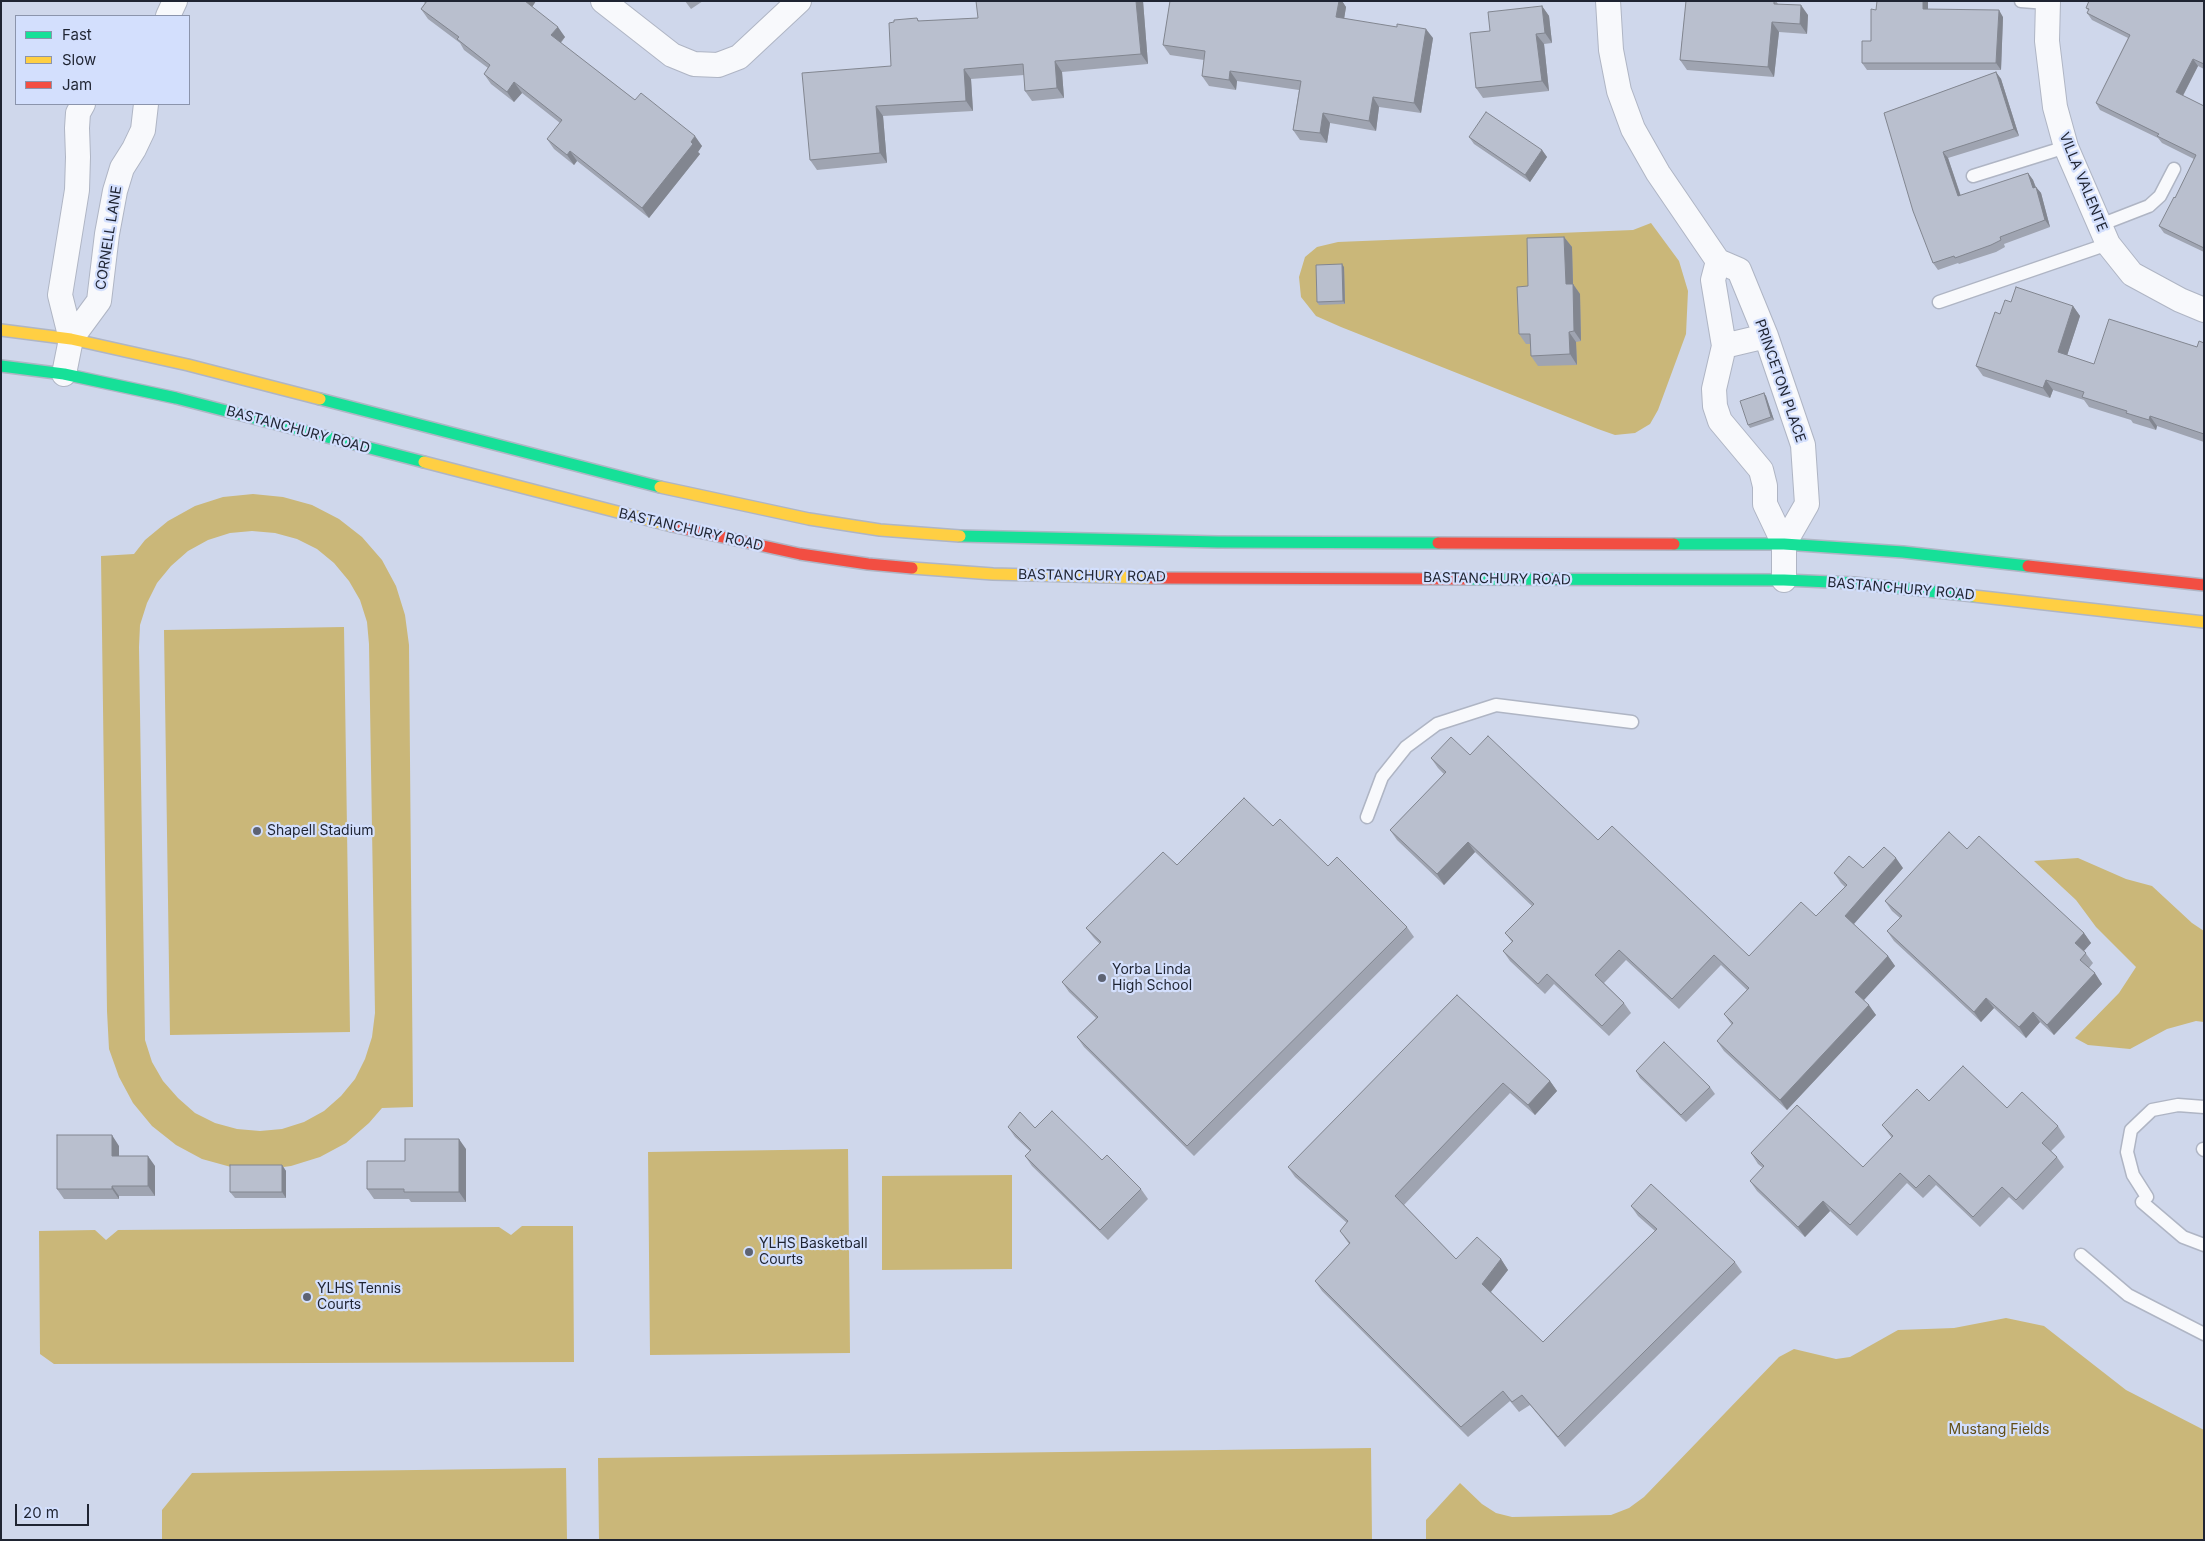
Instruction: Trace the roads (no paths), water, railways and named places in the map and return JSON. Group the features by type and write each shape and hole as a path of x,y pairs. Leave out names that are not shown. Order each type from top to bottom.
{"main road":[{"path":"1,330 71,339 188,364 671,490 809,519 880,530 1129,546 1218,542 1784,544 1904,552 2204,585"},
{"name":"BASTANCHURY ROAD","path":"1,366 64,374 176,398 616,513 800,554 868,564 992,574 1108,578 1784,580 1854,583 2204,622"},
{"path":"616,513 632,505 637,505"},
{"path":"802,532 807,528 809,519"},
{"path":"945,570 952,561 959,559"}],"street":[{"path":"603,1 672,55 694,64 718,65 739,57 799,1"},
{"name":"PRINCETON PLACE","path":"1608,1 1611,50 1619,91 1633,129 1658,174 1718,261 1739,270 1766,336 1803,445 1807,504 1784,544"},
{"name":"VILLA VALENTE","path":"2047,2 2047,40 2055,107 2066,147 2104,234 2132,274 2180,300 2204,310"},
{"name":"CORNELL LANE","path":"71,339 60,295 77,190 78,157 76,128 78,112 82,105"},
{"name":"CORNELL LANE","path":"64,374 71,339 99,301 107,234 115,192 122,168 143,130 146,105"},
{"name":"PRINCETON PLACE","path":"1718,261 1713,280 1724,346 1714,389 1715,406 1720,421 1761,470 1765,486 1765,504 1784,544 1784,580"},
{"path":"1724,346 1766,336"}],"lane":[{"path":"2021,1 2047,2"},
{"path":"1973,176 2066,147"},
{"path":"1939,302 2104,234 2149,206 2160,196 2174,168"},
{"path":"1368,817 1382,776 1406,748 1437,724 1496,704 1632,722"},
{"path":"2204,1107 2178,1105 2152,1110 2131,1130 2127,1152 2133,1175 2145,1200 2183,1237 2204,1245"},
{"path":"2080,1255 2128,1295 2204,1334"}],"place":[{"name":"Shapell Stadium","path":"257,831"},
{"name":"Yorba Linda High School","path":"1102,978"},
{"name":"YLHS Basketball Courts","path":"749,1252"},
{"name":"YLHS Tennis Courts","path":"307,1297"}],"park label":[{"name":"Mustang Fields","path":"1999,1430"}]}
